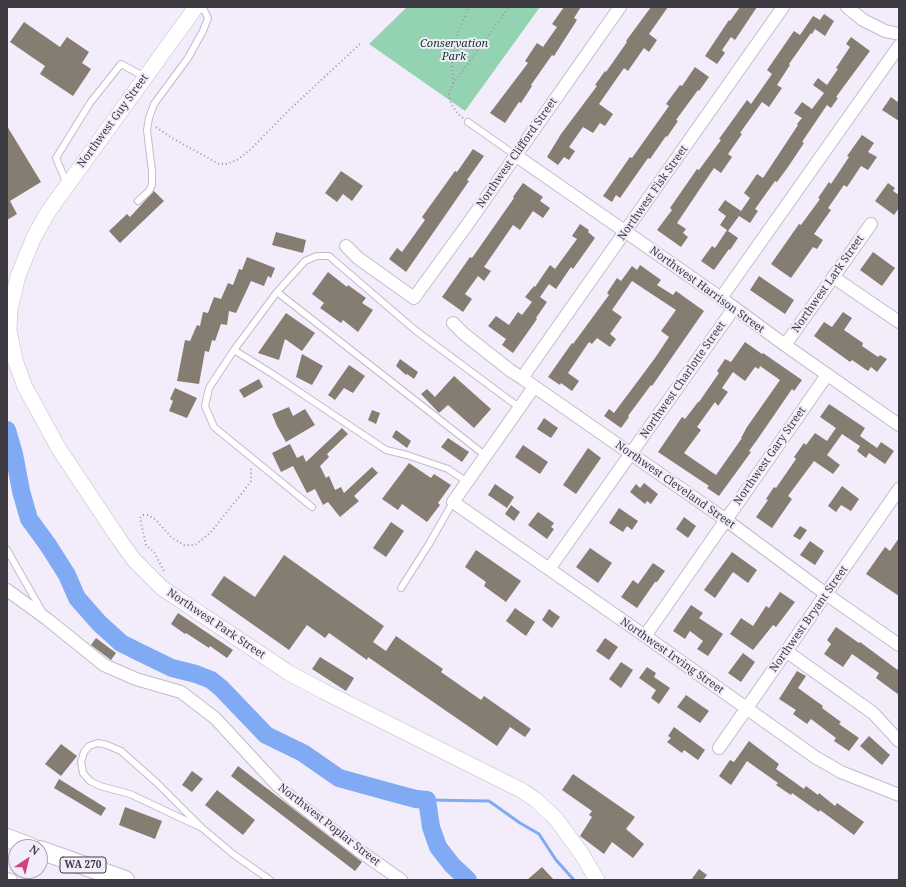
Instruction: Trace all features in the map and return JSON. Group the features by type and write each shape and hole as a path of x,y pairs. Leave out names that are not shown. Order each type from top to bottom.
{"main road":[{"name":"WA 270","path":"48,854 94,875 125,880"}],"street":[{"name":"Northwest Guy Street","path":"34,237 48,212 196,7"},
{"name":"Northwest Clifford Street","path":"346,246 358,258 414,298 620,7"},
{"name":"Northwest Fisk Street","path":"522,378 783,7"},
{"path":"848,7 863,20 885,31 899,34"},
{"path":"721,298 899,46"},
{"name":"Northwest Harrison Street","path":"515,155 626,231 899,425"},
{"name":"Northwest Lark Street","path":"785,345 871,224"},
{"name":"Northwest Park Street","path":"34,237 18,276 10,310 9,330 15,360 25,387 59,449 118,539 134,560 162,588 289,673 514,787 536,800 556,819 581,853 596,880"},
{"path":"833,277 899,322"},
{"name":"Northwest Charlotte Street","path":"549,569 734,308"},
{"name":"Northwest Cleveland Street","path":"453,323 464,334 511,372 522,378 726,520 826,594 899,645"},
{"name":"Northwest Gary Street","path":"644,636 827,375"},
{"path":"453,502 534,387"},
{"name":"Northwest Bryant Street","path":"719,748 899,489"},
{"name":"Northwest Irving Street","path":"453,502 815,757 841,772 899,795"},
{"name":"Northwest Poplar Street","path":"7,590 47,619 104,665 136,679 182,692 215,718 276,784 293,799 401,880"},
{"path":"786,651 873,713 899,741"},
{"path":"7,879 11,880"}],"lane":[{"path":"138,201 149,191 152,185 152,171 147,130 149,118 154,104 188,58 203,31 208,18 201,7"},
{"path":"68,184 56,158 90,103 121,64 145,77"},
{"path":"468,122 515,155"},
{"path":"312,507 214,427 205,406 209,388 234,350 277,292 304,261 317,256 329,256 415,330 520,408"},
{"path":"277,292 486,456"},
{"path":"234,350 386,450 407,455 448,469 467,482"},
{"path":"401,588 453,502"},
{"path":"7,550 47,619"},
{"path":"202,828 130,794 100,786 90,781 83,773 81,762 84,752 89,746 98,743 121,751 156,782 202,828 233,854 270,880"}],"path":[{"path":"453,84 452,59 456,38 469,7"},
{"path":"468,122 458,114 451,104 449,94 453,84 509,7"},
{"path":"149,118 157,128 172,138 219,164 227,164 237,160 250,150 288,111 360,44"},
{"path":"166,574 154,552 146,544 140,518 143,515 148,515 156,520 171,537 184,545 195,545 210,533 251,481 250,456"}],"green space":[{"name":"Conservation Park","path":"407,7 540,7 465,111 369,44"}],"building":[{"path":"564,7 581,7 574,18 577,20 554,56 552,55 531,85 532,86 521,103 519,102 505,123 490,113 528,63 525,61 537,43 543,47 557,27 552,24"},
{"path":"651,7 668,7 649,34 657,40 649,52 644,48 628,71 624,68 599,104 613,114 605,126 600,123 593,133 583,127 569,147 575,151 569,160 564,157 558,165 547,157 561,134 597,86 595,85 605,71 606,72 627,42 626,41"},
{"path":"740,7 757,7 735,40 731,37 722,50 725,53 717,64 705,56 729,20 730,21"},
{"path":"824,14 834,21 825,36 815,29 812,34 811,33 789,64 790,65 777,85 782,88 769,107 762,102 740,133 742,134 728,154 732,157 721,173 714,168 677,223 686,229 683,233 688,237 681,247 657,230 672,210 670,208 697,169 699,170 721,140 719,139 747,100 751,104 772,74 767,70 794,31 800,35 813,16 820,20"},
{"path":"24,22 60,47 67,37 89,52 82,63 91,69 73,96 40,74 45,66 10,42"},
{"path":"851,37 870,51 836,97 838,98 831,108 827,105 802,142 804,143 788,167 777,182 775,181 755,209 758,211 750,223 739,216 728,231 738,238 714,270 701,261 712,246 715,248 727,230 720,225 726,216 718,210 725,200 741,211 750,198 744,193 757,174 763,178 802,118 794,113 802,102 812,109 824,93 813,85 818,78 827,85 850,47 846,44"},
{"path":"695,67 709,77 676,120 678,121 667,137 666,136 650,159 648,158 620,198 616,195 612,202 603,196 630,157 632,158 669,106 666,104 680,85 682,86"},
{"path":"891,97 899,103 899,121 882,110"},
{"path":"7,126 41,182 10,201 17,214 7,220"},
{"path":"862,135 874,143 868,152 877,157 868,170 861,166 847,187 844,185 828,208 831,210 814,234 823,240 817,249 813,247 791,278 771,264 799,224 801,225 820,199 818,198 829,182 831,184 849,157 847,156"},
{"path":"473,149 484,156 467,180 469,181 406,272 389,259 397,248 402,252 425,220 422,217"},
{"path":"341,171 363,186 352,201 343,194 337,202 325,193"},
{"path":"523,183 543,197 540,201 550,208 543,218 533,211 520,230 513,225 484,267 491,271 484,281 478,276 465,294 472,299 463,312 442,297 470,257 472,258"},
{"path":"888,183 895,188 893,191 899,195 899,208 894,215 875,201"},
{"path":"154,191 164,201 120,243 109,231 127,214 130,217"},
{"path":"580,224 589,230 588,232 595,238 573,269 571,267 556,289 549,284 540,297 547,302 513,353 502,345 506,339 488,326 496,316 509,325 518,312 522,315 532,302 525,297 534,286 535,287 550,265 555,269 577,239 572,236"},
{"path":"276,232 306,240 303,253 272,245"},
{"path":"873,252 895,268 882,286 860,270"},
{"path":"247,257 275,268 271,278 268,276 264,286 251,281 236,313 229,311 227,325 221,324 215,341 212,340 209,352 205,351 199,384 177,381 185,340 190,341 197,325 200,326 203,312 208,313 214,297 221,299 228,283 233,285 239,269 242,270"},
{"path":"640,265 661,280 657,285 673,295 676,291 704,311 652,386 651,385 628,416 629,417 621,428 604,416 609,409 614,413 655,358 669,337 661,331 676,310 632,281 612,310 622,317 610,334 616,339 610,347 597,338 592,344 589,342 568,373 579,381 572,391 561,383 560,385 548,377 609,295 607,293 617,278 621,281 632,266 637,270"},
{"path":"328,272 347,287 348,285 366,298 362,303 373,310 358,332 343,320 341,323 320,308 324,303 312,294"},
{"path":"759,276 794,300 785,314 750,290"},
{"path":"843,312 852,318 844,330 863,343 862,346 878,357 880,355 887,359 877,372 871,367 868,371 852,360 850,362 814,336 824,322 832,327"},
{"path":"286,313 315,333 302,351 285,339 279,360 258,353"},
{"path":"745,342 802,380 794,391 792,389 749,451 751,452 719,496 707,488 709,486 658,452 682,417 685,419 699,402 719,373 717,371 725,359 731,362","holes":["760,366 780,380 716,475 684,453 701,430 697,427 715,402 718,406 728,392 722,388 733,372 745,381 755,367 759,369"]},
{"path":"302,354 323,366 312,385 296,377"},
{"path":"400,359 418,372 414,379 407,374 406,375 396,366"},
{"path":"349,365 365,376 353,393 344,388 335,400 328,395"},
{"path":"454,376 491,409 474,428 448,405 439,413 421,394 427,389 435,397"},
{"path":"259,379 263,387 244,398 239,390"},
{"path":"175,388 197,398 187,418 169,411 173,401 170,399"},
{"path":"829,404 865,428 860,436 877,448 881,442 894,451 885,464 869,453 866,458 857,451 860,446 842,434 827,455 840,465 833,474 814,461 788,496 792,499 772,528 756,517 768,500 766,499 774,487 776,488 796,459 794,457 804,443 806,445 815,433 827,441 836,428 820,417"},
{"path":"289,407 293,416 305,409 315,425 286,442 272,414"},
{"path":"372,410 380,413 376,424 368,420"},
{"path":"544,418 558,428 551,438 537,429"},
{"path":"342,428 348,434 327,454 329,457 320,466 326,478 329,476 335,490 341,487 344,493 372,467 378,473 354,496 359,501 340,517 328,502 323,505 315,489 307,493 293,466 281,472 272,453 290,444 297,458 303,455 306,462"},
{"path":"396,430 411,441 407,448 392,437"},
{"path":"448,438 469,452 462,462 441,447"},
{"path":"523,445 548,462 540,474 515,457"},
{"path":"588,448 601,458 576,494 563,485"},
{"path":"409,463 431,478 434,474 451,485 438,503 440,505 427,522 402,504 398,510 382,499"},
{"path":"644,483 658,494 651,504 647,501 645,504 630,492 636,484 640,488"},
{"path":"495,484 514,497 507,508 488,495"},
{"path":"842,486 859,499 851,511 841,505 836,512 828,506"},
{"path":"511,505 520,512 514,521 505,514"},
{"path":"619,508 638,521 632,530 627,526 623,532 609,523"},
{"path":"538,512 554,523 551,527 554,529 547,539 528,525"},
{"path":"684,517 696,526 688,538 676,529"},
{"path":"391,522 404,531 386,557 373,548"},
{"path":"800,526 807,530 800,540 793,536"},
{"path":"899,538 899,596 866,574 885,547 890,551"},
{"path":"810,541 824,551 815,565 800,555"},
{"path":"590,548 612,563 598,583 576,567"},
{"path":"476,550 521,581 506,602 484,586 486,582 465,567"},
{"path":"732,552 757,570 748,583 733,572 715,598 704,590"},
{"path":"284,555 384,626 373,642 386,651 396,636 443,669 441,672 481,700 484,696 531,729 525,737 510,727 497,746 368,657 367,660 329,633 325,638 307,625 289,650 211,595 224,576 255,597"},
{"path":"653,563 665,571 657,582 655,582 637,608 621,597 633,580 638,584"},
{"path":"780,592 795,602 776,627 773,625 753,650 730,634 741,618 753,626 766,606 769,608"},
{"path":"691,605 703,613 699,618 723,634 708,656 697,649 703,641 690,631 685,639 673,631"},
{"path":"515,608 535,622 526,636 506,621"},
{"path":"549,609 560,617 552,628 542,620"},
{"path":"178,613 233,650 227,658 210,646 209,648 171,624"},
{"path":"836,627 859,643 860,642 899,671 899,695 876,678 879,673 852,654 843,667 824,654 831,644 827,640"},
{"path":"96,638 116,653 111,660 91,645"},
{"path":"605,638 618,647 609,660 596,651"},
{"path":"743,653 755,662 741,682 728,673"},
{"path":"320,657 354,678 346,691 312,669"},
{"path":"621,662 633,670 621,688 609,679"},
{"path":"647,667 656,673 654,677 670,688 659,704 651,698 656,690 639,678"},
{"path":"797,671 806,676 798,688 823,706 822,708 841,722 839,724 859,738 849,751 834,741 836,738 811,719 807,724 793,714 796,710 779,699"},
{"path":"686,695 709,711 700,723 677,707"},
{"path":"674,727 705,750 698,760 684,750 682,753 667,742 671,738 668,736"},
{"path":"869,736 890,755 882,765 860,746"},
{"path":"749,741 779,764 776,769 804,789 806,786 818,795 819,793 835,806 837,803 864,822 854,835 820,810 819,812 792,793 791,795 776,785 778,783 747,761 731,785 719,776 730,760 734,762"},
{"path":"61,744 77,756 61,776 45,764"},
{"path":"238,766 362,862 355,871 231,776"},
{"path":"192,771 203,779 192,792 182,785"},
{"path":"573,774 635,817 626,829 644,844 633,858 612,842 604,854 580,836 592,817 589,815 592,811 562,790"},
{"path":"59,779 106,808 101,816 54,788"},
{"path":"217,790 255,820 243,835 205,805"},
{"path":"125,807 162,821 155,839 119,825"},
{"path":"542,867 554,880 527,880"},
{"path":"699,869 707,875 703,880 691,880"}],"waterway":[{"path":"7,430 29,519 67,575 77,598 99,623 121,643 172,668 196,674 211,680 221,688 266,735 303,753 339,778 416,799 427,800 431,827 438,847 452,865 468,880"},
{"path":"427,800 489,801 520,823 539,834 556,860 574,880"}]}
